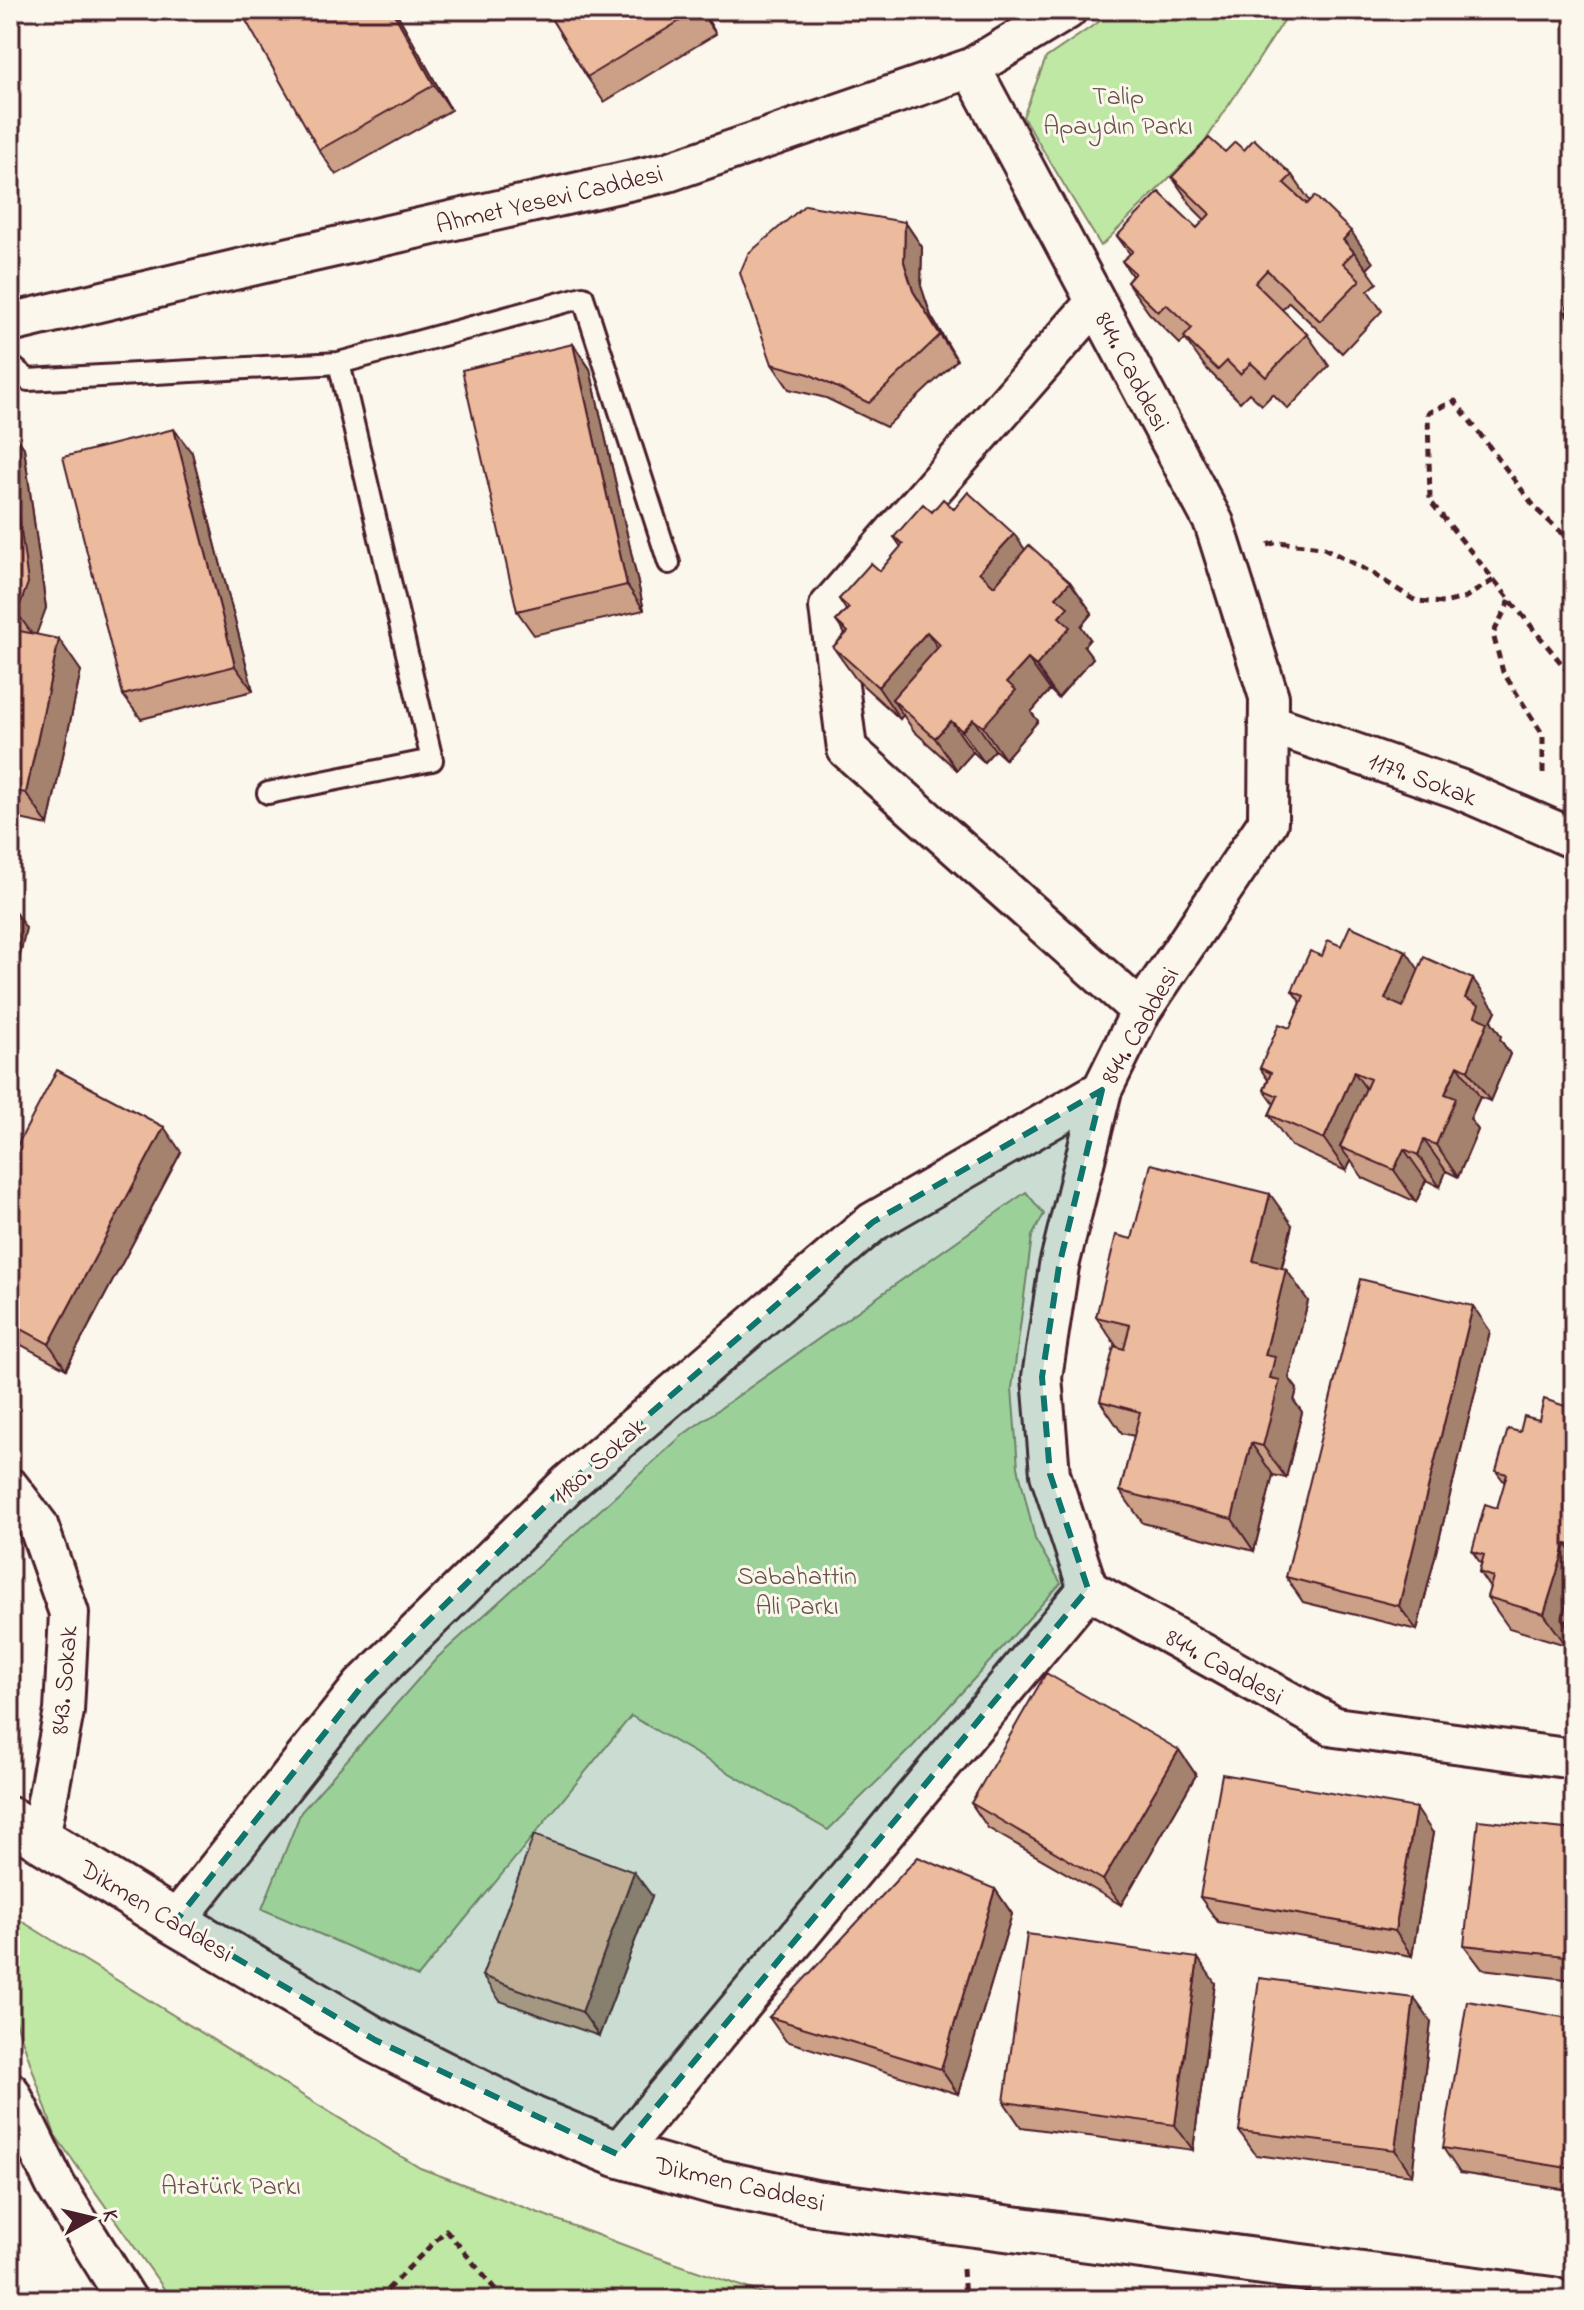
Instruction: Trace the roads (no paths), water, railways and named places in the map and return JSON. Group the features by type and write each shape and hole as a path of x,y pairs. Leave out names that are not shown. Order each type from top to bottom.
{"main road":[{"name":"Dikmen Caddesi","path":"25,1829 375,2040 532,2119 617,2154 715,2182 815,2203 1542,2299"}],"street":[{"name":"Ahmet Yesevi Caddesi","path":"10,323 668,172 971,68 1067,10"},
{"name":"844. Caddesi","path":"971,68 1214,523 1269,697 1268,822 1141,1011 1102,1090 1059,1266 1042,1377 1050,1474 1088,1589 1335,1727 1574,1759"},
{"path":"1096,302 829,607 847,749 1141,1011"},
{"name":"1179. Sokak","path":"1268,723 1459,789 1558,832"},
{"name":"1180. Sokak","path":"175,1922 362,1686 568,1484 873,1222 1102,1090"},
{"name":"843. Sokak","path":"10,1488 38,1525 69,1613 64,1711 25,1829"},
{"path":"617,2154 1088,1589"},
{"path":"10,2092 56,2186 127,2300"}],"lane":[{"path":"10,365 28,380 339,363 583,297 669,563"},
{"path":"268,793 432,760 339,363"}],"park label":[{"name":"Talip Apaydın Parkı","path":"1118,110"},
{"name":"Sabahattin Ali Parkı","path":"797,1590"},
{"name":"Atatürk Parkı","path":"231,2185"}]}
